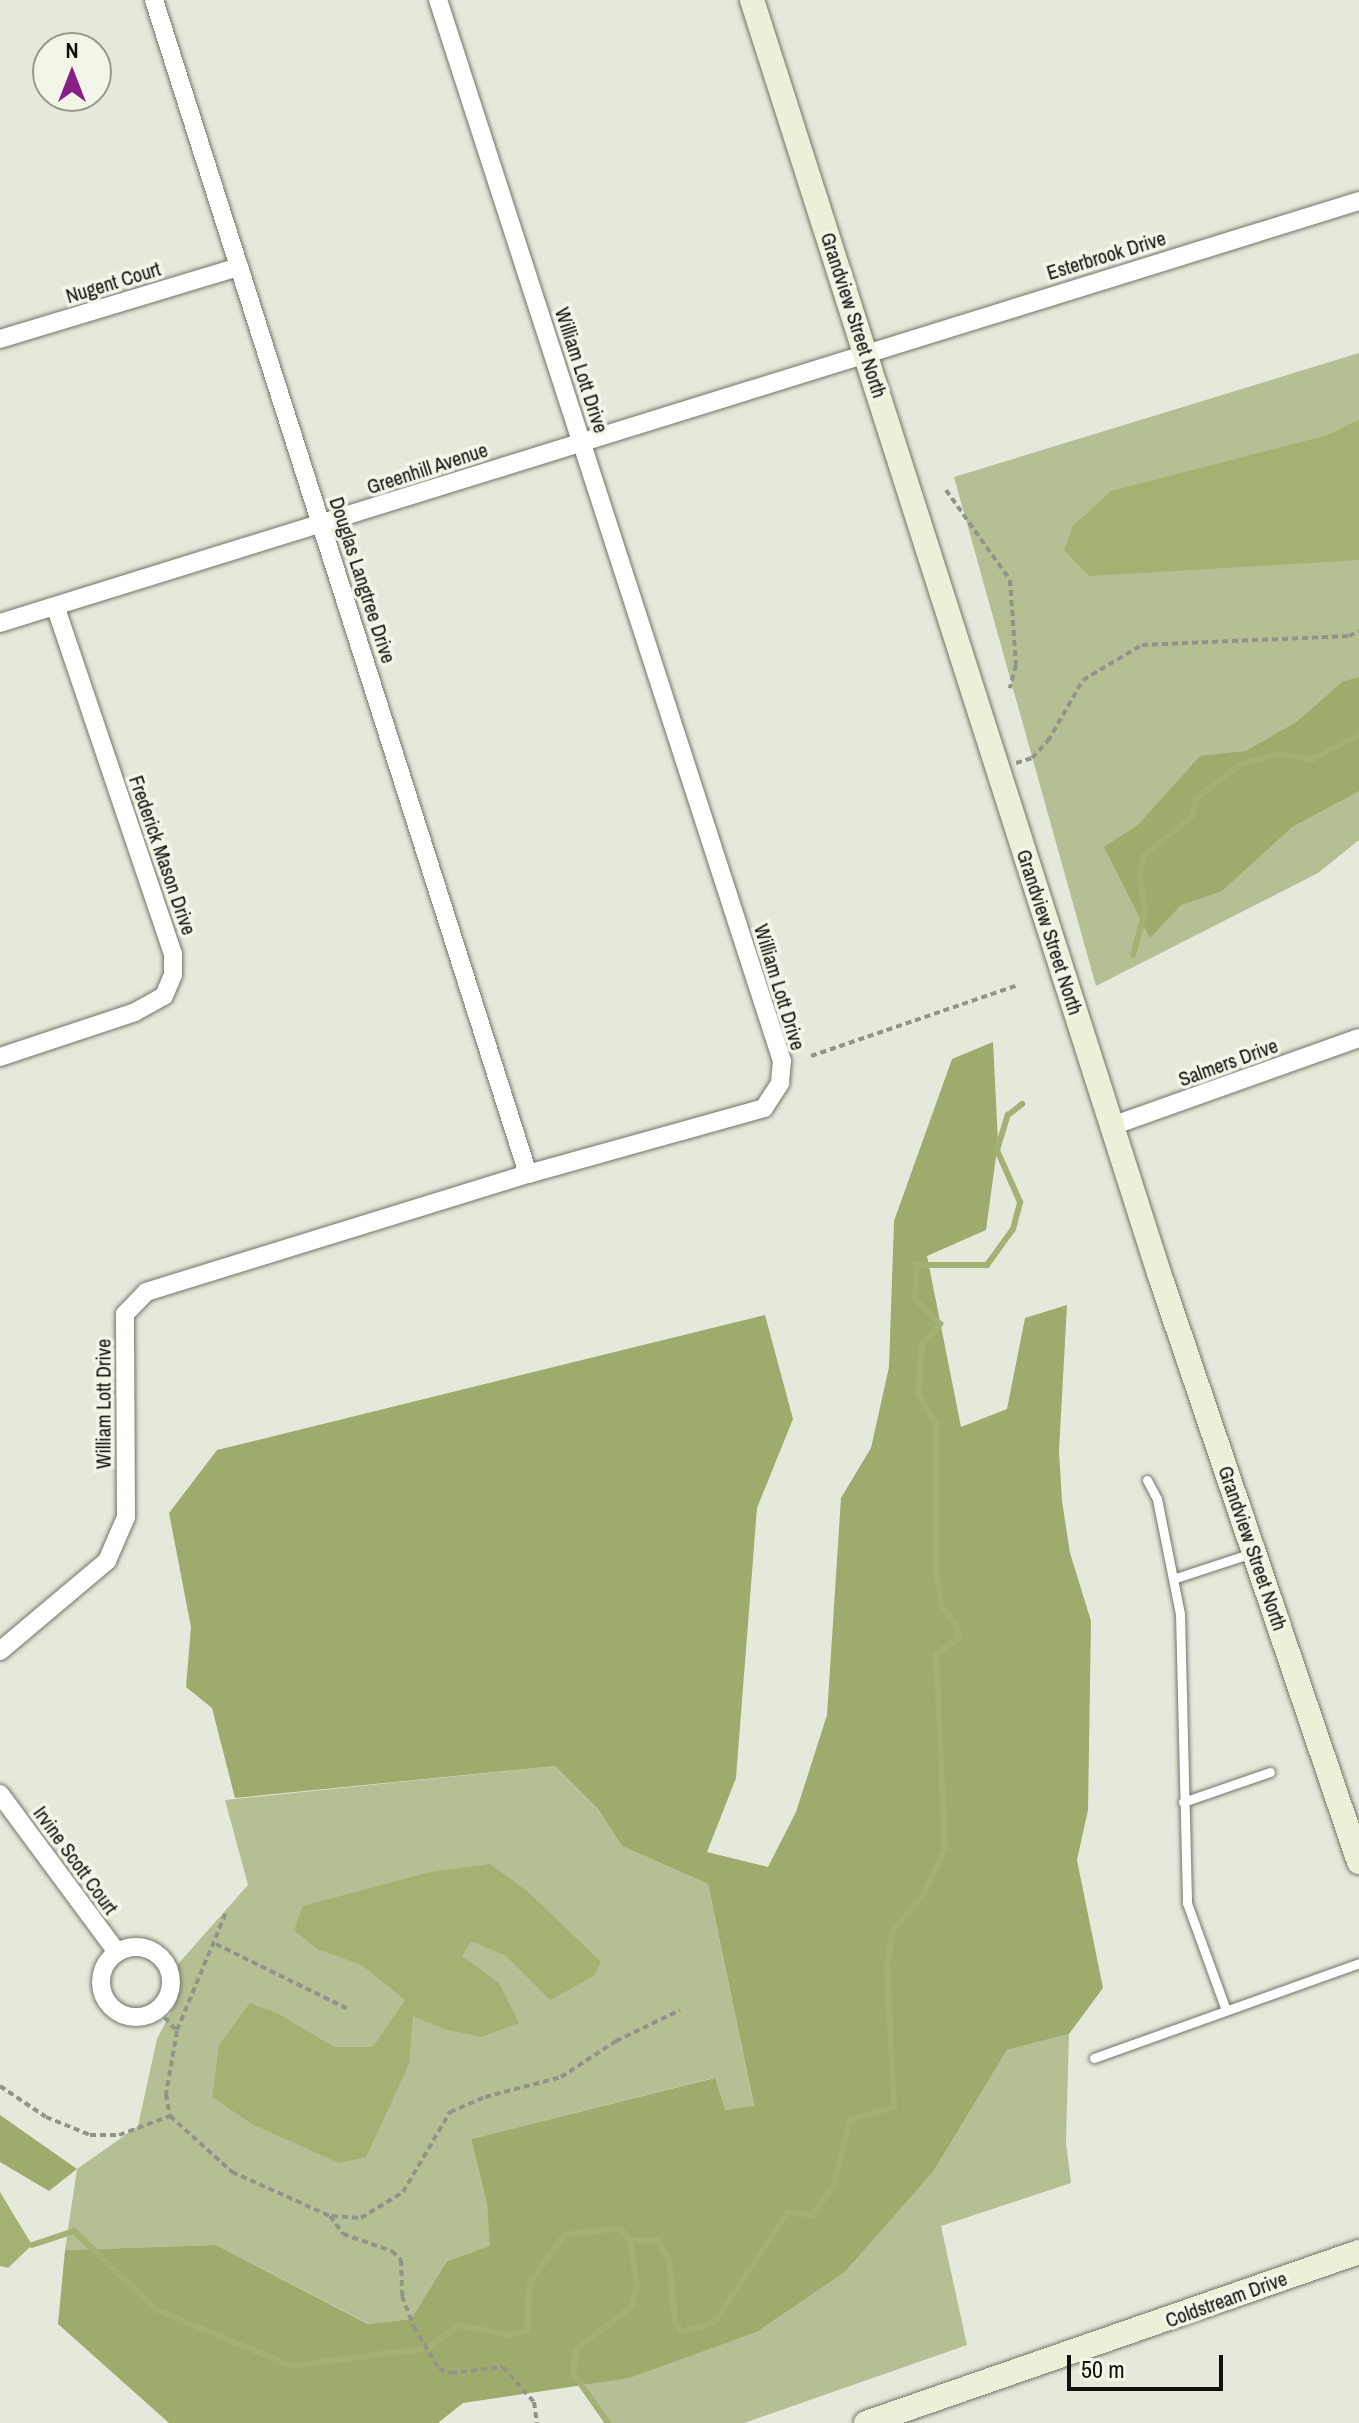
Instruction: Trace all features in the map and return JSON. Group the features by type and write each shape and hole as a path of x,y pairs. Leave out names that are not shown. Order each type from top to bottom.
{"street":[{"name":"Douglas Langtree Drive","path":"154,0 528,1174"},
{"name":"William Lott Drive","path":"0,1651 107,1561 126,1517 125,1314 146,1292 528,1174 764,1108 780,1083 782,1061 438,0"},
{"name":"Grandview Street North","path":"752,0 867,351 1112,1126 1359,1862"},
{"name":"Esterbrook Drive","path":"867,351 1359,201"},
{"name":"Nugent Court","path":"0,339 239,267"},
{"name":"Greenhill Avenue","path":"0,623 322,525 867,351"},
{"name":"Frederick Mason Drive","path":"0,1057 135,1012 164,996 173,975 173,954 56,608"},
{"name":"Salmers Drive","path":"1112,1126 1359,1038"},
{"name":"Irvine Scott Court","path":"0,1794 117,1952"},
{"path":"131,1947 160,1955 171,1983 158,2010 131,2017 107,2002 101,1975 117,1952 131,1947"},
{"name":"Coldstream Drive","path":"866,2423 1359,2252"}],"lane":[{"path":"1147,1480 1157,1499 1176,1578 1187,1903 1226,2010"},
{"path":"1176,1578 1254,1552"},
{"path":"1183,1802 1270,1772"},
{"path":"1094,2058 1359,1963"}],"path":[{"path":"946,490 1010,580 1016,665 1010,688"},
{"path":"998,768 1032,758 1083,680 1142,645 1349,636 1359,631"},
{"path":"811,1056 1016,986"},
{"path":"227,1910 216,1944 177,2031 166,2094 170,2116 232,2172 330,2216 361,2218 403,2192 424,2148 450,2112 485,2097 561,2077 616,2041 680,2010"},
{"path":"216,1944 348,2009"},
{"path":"158,2010 177,2031"},
{"path":"0,2086 46,2117 90,2135 119,2135 170,2116"},
{"path":"330,2216 343,2234 392,2251 401,2260 402,2296 435,2363 451,2373 503,2367 534,2402 537,2423"}],"shaded area":[{"path":"1359,353 1359,840 1318,873 1096,986 954,477"},
{"path":"1359,420 1359,560 1089,576 1064,550 1073,526 1111,491 1328,435"},
{"path":"1359,677 1359,791 1292,827 1222,891 1181,905 1150,938 1104,847 1138,825 1200,756 1246,751 1298,721 1342,682"},
{"path":"993,1042 998,1142 986,1230 927,1256 961,1427 1007,1409 1025,1318 1067,1305 1059,1451 1062,1501 1070,1553 1091,1621 1088,1810 1077,1860 1103,1988 1069,2034 1007,2050 933,2172 845,2272 757,2332 630,2378 463,2403 438,2423 169,2423 58,2324 65,2250 216,2245 368,2324 411,2319 447,2261 490,2246 487,2204 471,2139 715,2078 725,2110 754,2106 708,1884 622,1846 598,1809 555,1766 235,1798 212,1708 186,1687 191,1627 169,1513 217,1450 765,1315 793,1419 757,1508 736,1778 707,1852 768,1867 796,1812 827,1715 841,1498 871,1448 889,1367 894,1221 952,1059"},
{"path":"555,1766 598,1809 622,1846 708,1884 754,2107 724,2110 714,2078 471,2139 487,2204 491,2246 447,2261 411,2319 369,2324 216,2245 65,2250 77,2169 138,2126 157,2039 175,2004 178,1964 248,1885 225,1800"},
{"path":"490,1864 528,1892 601,1962 594,1976 550,2000 506,1956 471,1941 462,1956 499,1983 519,2023 481,2037 444,2029 413,2016 409,2064 366,2157 339,2163 252,2124 212,2097 219,2045 250,2003 277,2013 334,2047 373,2047 405,2000 362,1965 317,1949 294,1930 303,1906 430,1872"},
{"path":"1069,2034 1066,2143 1071,2183 941,2226 967,2345 744,2423 608,2423 582,2385 630,2378 757,2332 845,2272 933,2172 1007,2050"},
{"path":"0,2115 77,2169 49,2191 0,2162"},
{"path":"0,2192 32,2245 8,2268 0,2266"}],"waterway":[{"path":"1133,955 1145,911 1140,875 1144,856 1192,816 1196,798 1243,763 1280,754 1313,759 1359,735"},
{"path":"630,2240 658,2241 669,2259 675,2321 681,2332 715,2322 788,2212 813,2215 833,2186 850,2120 894,2107 887,1966 893,1930 924,1894 945,1849 936,1654 959,1638 956,1625 942,1608 936,1569 936,1424 918,1394 922,1345 940,1324 915,1299 917,1265 987,1265 1013,1229 1020,1202 997,1150 1008,1115 1022,1104"},
{"path":"32,2245 74,2231 155,2309 291,2366 428,2348 459,2325 510,2335 527,2330 530,2283 564,2235 620,2228 630,2240 637,2286 631,2307 576,2349 573,2373 608,2423"}]}
